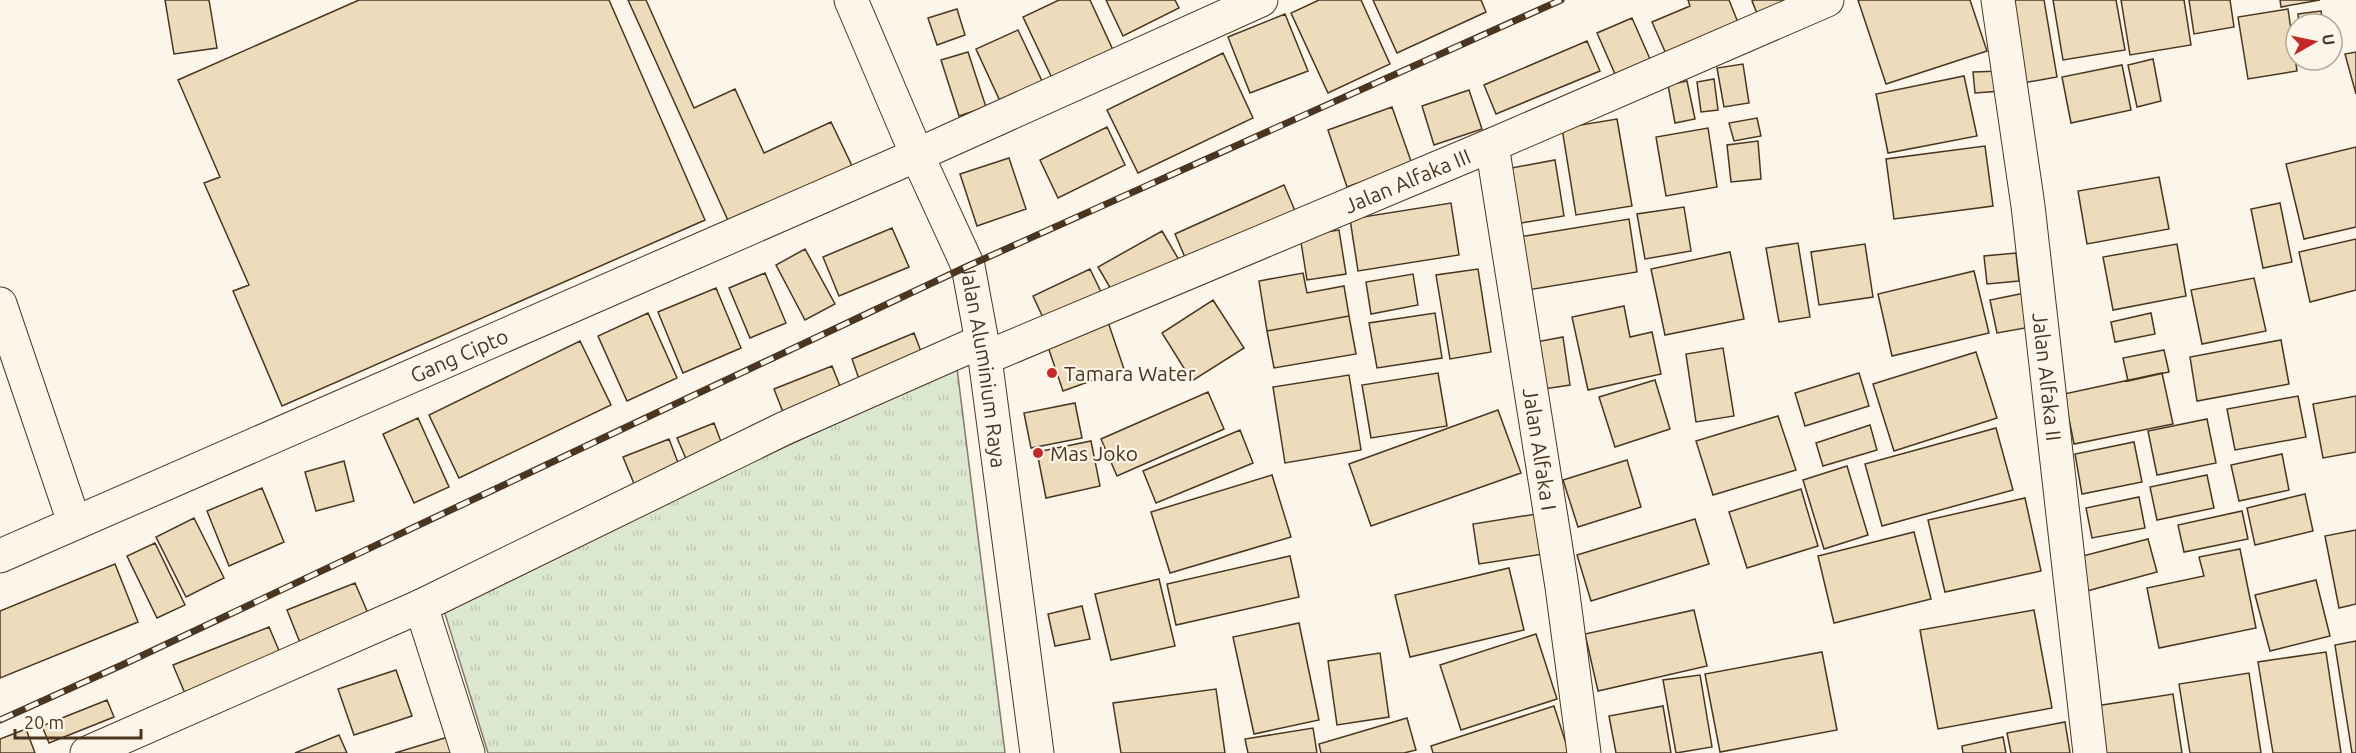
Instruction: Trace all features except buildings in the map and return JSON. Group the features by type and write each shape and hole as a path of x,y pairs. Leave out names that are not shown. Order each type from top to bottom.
{"street":[{"name":"Jalan Aluminium Raya","path":"851,0 917,155 968,266 983,350 1036,753"},
{"name":"Gang Cipto","path":"0,556 917,155 1262,0"},
{"name":"Jalan Alfaka III","path":"87,753 421,606 785,428 1492,145 1827,0"},
{"name":"Jalan Alfaka II","path":"1998,0 2028,206 2090,753"},
{"name":"Jalan Alfaka I","path":"1492,145 1562,587 1584,753"},
{"path":"0,304 74,522"},
{"path":"421,606 468,753"}],"green space":[{"path":"957,368 1005,753 488,753 442,604"}],"railway":[{"path":"0,720 122,665 968,266 1561,0"}],"place":[{"name":"Tamara Water","path":"1052,373"},
{"name":"Mas Joko","path":"1038,453"}]}
